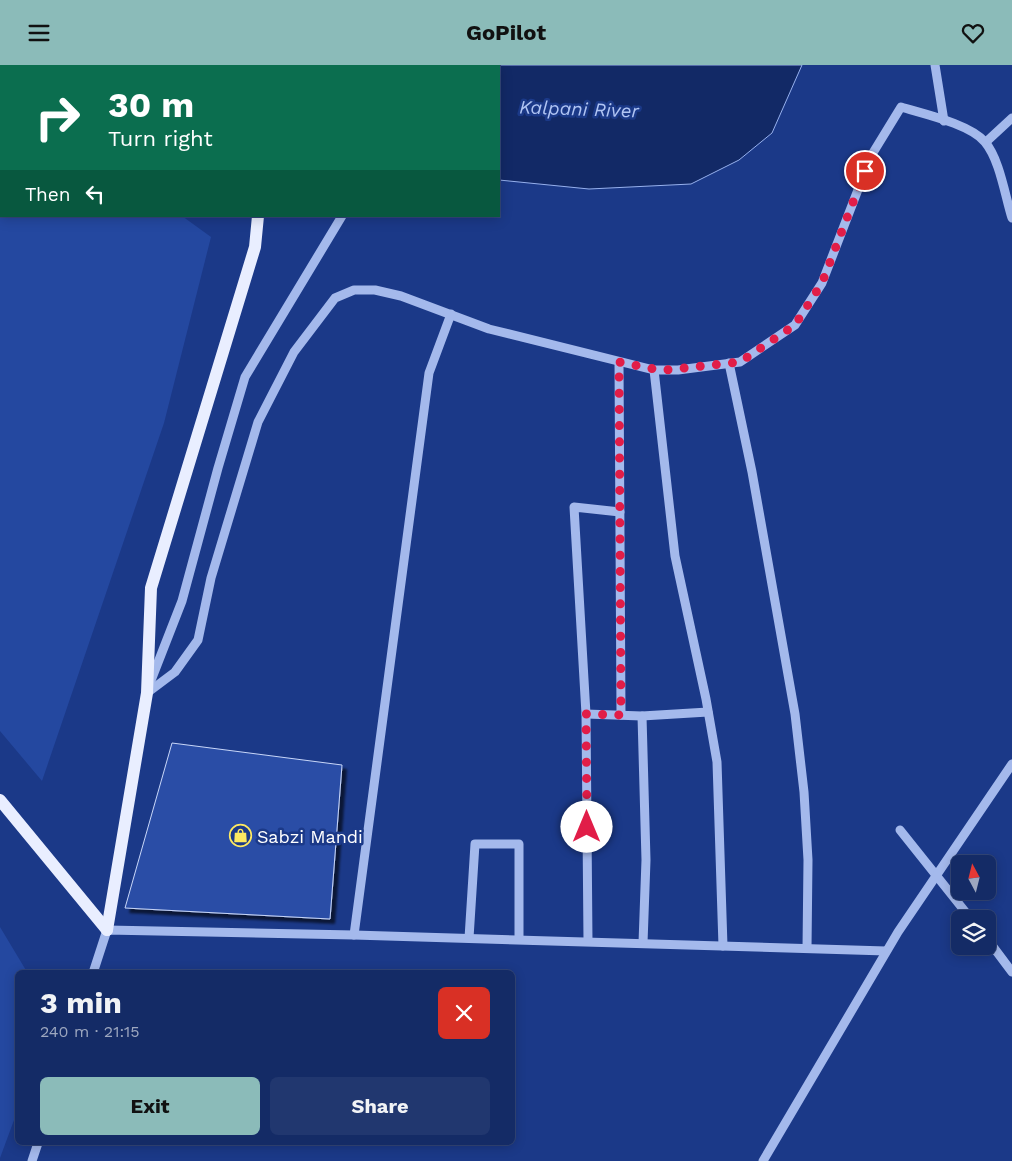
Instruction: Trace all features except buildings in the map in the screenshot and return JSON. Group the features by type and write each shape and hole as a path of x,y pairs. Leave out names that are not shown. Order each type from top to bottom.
{"main road":[{"path":"107,930 147,693 151,588 255,247 258,217"},
{"path":"0,800 107,930"}],"street":[{"path":"935,65 944,121"},
{"path":"147,693 176,672 198,640 211,578 258,422 294,352 335,299 354,290 375,290 401,296 489,329 654,369 678,370 740,362 795,325 822,283 871,156 901,107 972,132 986,142 999,171 1012,218"},
{"path":"986,142 1012,118"},
{"path":"147,693 182,601 218,468 246,377 341,217"},
{"path":"354,935 429,373 451,314"},
{"path":"619,362 621,715"},
{"path":"729,363 752,472 795,714 804,792 808,860 807,948"},
{"path":"654,369 675,556 717,762 723,945"},
{"path":"588,941 586,714 574,507 620,512"},
{"path":"586,714 642,716 708,712"},
{"path":"642,716 646,860 643,943"},
{"path":"762,1161 886,951 1012,764"},
{"path":"900,830 964,910"},
{"path":"469,938 474,844 519,844 519,939"},
{"path":"94,970 107,930 519,939 886,951"},
{"path":"996,951 1012,972"},
{"path":"32,1161 37,1145"}],"shaded area":[{"path":"0,217 183,217 211,237 164,423 42,781 0,731"},
{"path":"0,927 26,970 15,970 15,1117 0,1158"}],"water":[{"name":"Kalpani River","path":"500,65 802,65 772,133 739,160 691,184 589,189 500,180"}],"place":[{"name":"Sabzi Mandi","path":"241,836"}],"route":[{"path":"587,827 586,714 621,715 619,362 666,370 740,362 795,325 822,283 865,171"}]}
